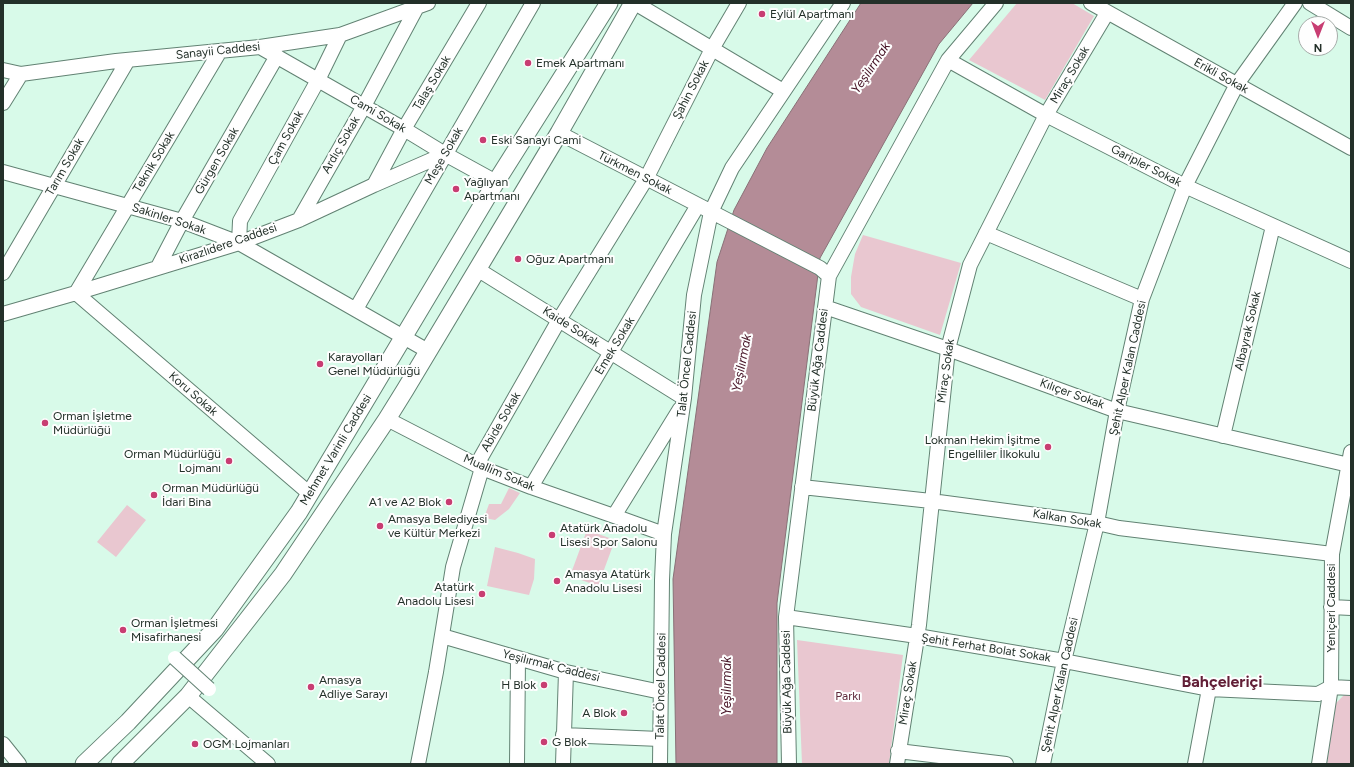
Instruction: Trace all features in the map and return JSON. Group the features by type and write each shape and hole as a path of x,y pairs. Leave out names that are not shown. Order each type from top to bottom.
{"main road":[{"name":"Mehmet Varinli Caddesi","path":"84,764 128,722 175,661 214,629 299,512 496,182 609,3"},
{"name":"Mehmet Varinli Caddesi","path":"120,764 188,696 283,574 387,419 634,3"}],"street":[{"name":"Talaş Sokak","path":"374,184 404,129 479,3"},
{"name":"Meşe Sokak","path":"356,309 533,3"},
{"path":"634,3 783,91"},
{"name":"Şahin Sokak","path":"646,179 712,49 739,3"},
{"name":"Talat Öncel Caddesi","path":"660,764 660,692 664,534 684,401 694,295 732,168 843,3"},
{"name":"Büyük Ağa Caddesi","path":"789,764 786,617 825,308 824,272 948,60 996,3"},
{"name":"Erikli Sokak","path":"1090,3 1351,148"},
{"name":"Şehit Alper Kalan Caddesi","path":"1043,764 1064,661 1097,523 1117,411 1142,299 1185,186 1237,84 1295,3"},
{"path":"1310,3 1351,28"},
{"name":"Sanayii Caddesi","path":"3,70 21,74 128,60 260,47 340,35 423,5"},
{"name":"Ardıç Sokak","path":"299,220 423,5"},
{"name":"Miraç Sokak","path":"897,757 917,636 948,349 970,266 1046,115 1107,13"},
{"name":"Çam Sokak","path":"239,243 240,221 318,80 340,35"},
{"name":"Cami Sokak","path":"260,47 496,182"},
{"name":"Teknik Sokak","path":"76,294 220,51"},
{"name":"Gürgen Sokak","path":"158,267 182,221 277,56"},
{"name":"Tarım Sokak","path":"3,273 128,60"},
{"name":"Garipler Sokak","path":"948,60 1046,115 1185,186 1351,261"},
{"path":"3,103 21,74"},
{"name":"Türkmen Sokak","path":"558,133 824,272"},
{"name":"Kirazlıdere Caddesi","path":"3,314 76,294 158,267 239,243 299,220 374,184 445,154"},
{"name":"Sakinler Sokak","path":"3,172 182,221 239,243 428,351"},
{"name":"Abide Sokak","path":"418,764 442,636 453,567 482,468 480,459 559,320 646,179"},
{"name":"Emek Sokak","path":"531,487 698,205"},
{"name":"Albayrak Sokak","path":"1223,436 1273,226"},
{"path":"986,233 1142,299"},
{"name":"Kaide Sokak","path":"477,269 611,353 684,401"},
{"name":"Koru Sokak","path":"76,294 310,494"},
{"name":"Kılıçer Sokak","path":"825,308 948,349 1117,411 1223,436 1350,459"},
{"path":"614,516 684,401"},
{"name":"Muallim Sokak","path":"387,419 482,468 664,534"},
{"name":"Yeniçeri Caddesi","path":"1319,764 1331,688 1332,554 1350,459"},
{"name":"Kalkan Sokak","path":"802,486 931,500 1097,523 1119,528 1332,554"},
{"path":"1331,606 1351,608"},
{"name":"Şehit Ferhat Bolat Sokak","path":"786,617 917,636 1064,661 1209,689 1318,694 1331,688 1351,688"},
{"name":"Yeşilırmak Caddesi","path":"442,636 566,672 660,692"},
{"path":"518,659 518,764"},
{"path":"175,661 209,689"},
{"path":"563,764 566,672"},
{"path":"1195,764 1209,689"},
{"path":"188,696 268,764"},
{"path":"564,735 660,739"},
{"path":"3,744 19,764"},
{"path":"897,757 1006,764"}],"green space":[{"path":"1017,3 1072,3 1094,16 1045,100 969,60"},
{"path":"863,235 961,263 940,335 861,307 851,294 851,277 855,254"},
{"path":"509,488 520,493 509,509 495,520 484,518 489,504 501,504"},
{"path":"127,505 146,520 116,557 97,542"},
{"path":"587,530 615,540 598,586 570,576"},
{"path":"495,547 535,559 534,579 529,595 487,586"},
{"name":"Parkı","path":"797,640 903,655 889,764 802,764"},
{"path":"1344,695 1351,695 1351,764 1327,764 1335,704"}],"water":[{"name":"Yeşilırmak","path":"861,3 973,3 939,44 820,258 777,603 777,764 676,764 673,579 717,262 734,210 767,148"}],"place":[{"name":"Eylül Apartmanı","path":"762,14"},
{"name":"Emek Apartmanı","path":"528,63"},
{"name":"Eski Sanayi Cami","path":"483,140"},
{"name":"Yağlıyan Apartmanı","path":"456,189"},
{"name":"Oğuz Apartmanı","path":"518,259"},
{"name":"Karayolları Genel Müdürlüğü","path":"320,364"},
{"name":"Orman İşletme Müdürlüğü","path":"45,423"},
{"name":"Lokman Hekim İşitme Engelliler İlkokulu","path":"1048,447"},
{"name":"Orman Müdürlüğü Lojmanı","path":"229,461"},
{"name":"Orman Müdürlüğü İdari Bina","path":"154,495"},
{"name":"A1 ve A2 Blok","path":"449,502"},
{"name":"Amasya Belediyesi ve Kültür Merkezi","path":"380,526"},
{"name":"Atatürk Anadolu Lisesi Spor Salonu","path":"552,535"},
{"name":"Amasya Atatürk Anadolu Lisesi","path":"557,581"},
{"name":"Atatürk Anadolu Lisesi","path":"482,594"},
{"name":"Orman İşletmesi Misafirhanesi","path":"123,630"},
{"name":"H Blok","path":"544,685"},
{"name":"Amasya Adliye Sarayı","path":"311,687"},
{"name":"A Blok","path":"624,713"},
{"name":"G Blok","path":"544,742"},
{"name":"OGM Lojmanları","path":"195,744"}],"district":[{"name":"Bahçeleriçi","path":"1222,682"}]}
